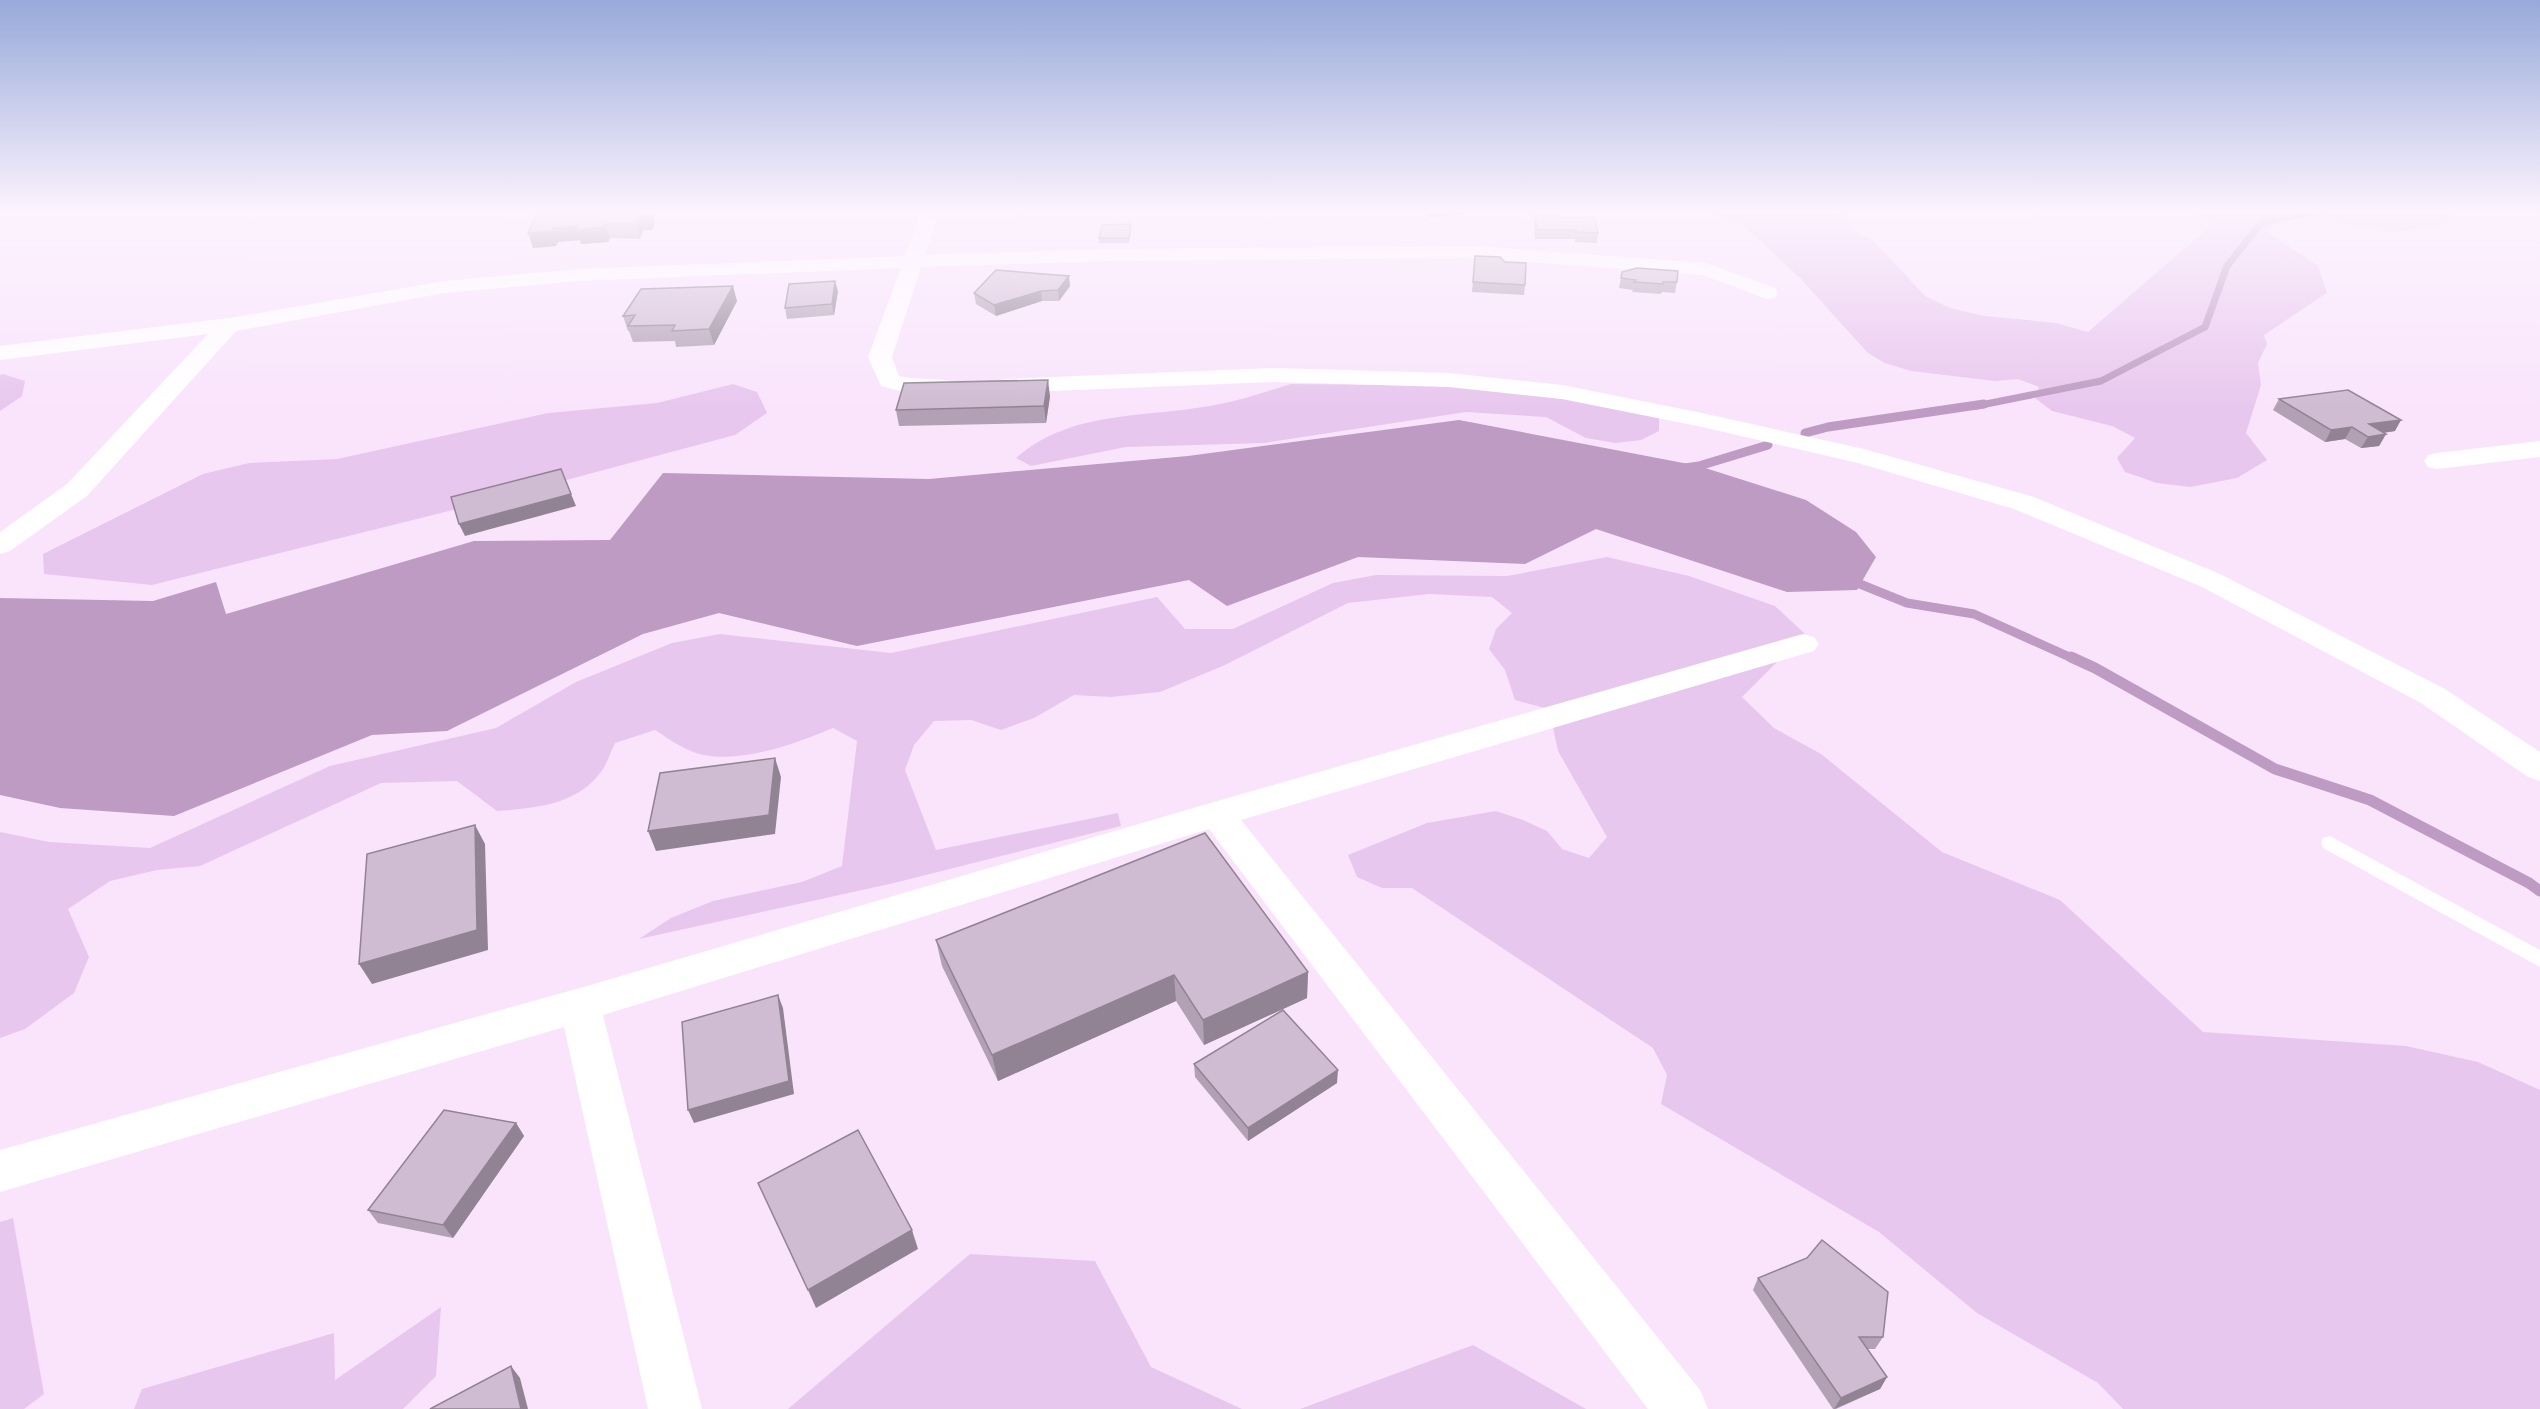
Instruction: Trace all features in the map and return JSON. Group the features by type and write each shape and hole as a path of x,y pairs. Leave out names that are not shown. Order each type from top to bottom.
{"street":[{"path":"0,352 229,325 444,287 583,276"},
{"path":"908,276 880,357 889,381 915,388 1274,375 1449,380 1562,393 1702,420 1864,457 2024,503 2210,580 2433,696 2540,769"},
{"path":"1722,276 1767,294"},
{"path":"0,545 77,490 229,325"},
{"path":"2437,460 2540,449"},
{"path":"0,1172 580,1005 1217,814 1803,644"},
{"path":"1217,814 1681,1409"},
{"path":"580,1005 675,1409"}],"lane":[{"path":"2330,843 2540,959"}],"shaded area":[{"path":"1798,276 1906,276 1925,296 1950,308 1984,316 2056,323 2088,332 2153,276 2321,276 2327,293 2264,335 2267,344 2258,363 2261,385 2246,433 2267,460 2237,478 2190,487 2157,483 2125,472 2117,458 2135,438 2112,426 2052,411 2035,398 2039,387 2018,379 1995,381 1911,371 1885,363 1868,353"},
{"path":"0,375 25,381 22,396 0,411"},
{"path":"733,384 757,392 767,413 735,435 457,509 152,585 44,574 43,554 203,474 249,463 337,459 548,413 657,403"},
{"path":"1291,384 1476,388 1568,397 1659,418 1659,431 1641,440 1615,443 1586,438 1546,417 1466,412 1264,443 1126,447 1031,466 1016,458 1039,442 1063,430 1089,422 1225,403"},
{"path":"1459,420 1699,466 1806,500 1856,532 1876,557 1857,590 1787,592 1596,529 1525,564 1358,557 1227,606 1189,580 857,646 719,613 643,634 447,731 372,735 174,816 60,808 0,795 0,598 153,601 216,582 226,614 474,541 610,540 663,473 929,479 1188,456"},
{"path":"1607,557 1689,576 1775,606 1805,634 1742,697 1774,728 1821,754 1942,852 2060,900 2203,1032 2406,1046 2478,1062 2540,1090 2540,1409 2123,1409 2098,1383 1977,1313 1879,1232 1661,1104 1667,1075 1653,1048 1412,888 1382,888 1357,877 1348,855 1427,823 1496,811 1547,831 1562,849 1589,858 1607,837 1558,751 1549,709 1515,700 1505,670 1489,649 1496,629 1512,613 1492,597 1429,594 1348,603 1225,665 1160,692 1111,697 1074,695 1034,718 1001,730 971,720 934,721 914,745 905,770 936,850 1118,813 1121,826 894,883 639,939 671,918 713,901 802,882 842,866 857,741 833,728 782,747 724,757 707,756 691,751 655,730 615,743 603,769 582,790 556,802 512,810 497,811 457,781 381,783 200,866 157,870 110,881 68,909 89,957 74,993 25,1029 0,1038 0,832 49,842 150,848 330,766 496,728 576,682 672,643 720,634 891,653 1157,597 1185,629 1233,629 1333,583 1376,575 1507,576"},
{"path":"13,1218 44,1394 24,1409 0,1409 0,1222"},
{"path":"970,1254 1095,1261 1151,1367 1242,1409 788,1409"},
{"path":"441,1307 436,1376 403,1409 134,1409 142,1389 334,1333 335,1380"},
{"path":"1473,1345 1586,1409 1300,1409"}],"building":[{"path":"990,276 1069,276 1058,290 1041,291 994,305 974,293"},
{"path":"1473,276 1525,276 1525,285 1473,282"},
{"path":"1621,276 1678,276 1677,282 1663,282 1663,284 1634,282 1636,280 1621,278"},
{"path":"835,281 832,304 785,308 789,284"},
{"path":"733,286 709,329 672,331 675,325 628,326 635,315 623,316 641,289"},
{"path":"1048,380 1044,406 896,410 904,383"},
{"path":"2348,390 2401,420 2369,424 2386,434 2368,437 2352,427 2331,430 2279,399"},
{"path":"561,469 571,494 459,524 451,497"},
{"path":"775,758 769,815 648,831 660,773"},
{"path":"475,825 477,930 359,964 367,854"},
{"path":"1205,833 1308,972 1203,1020 1174,975 992,1055 936,940"},
{"path":"778,995 789,1081 688,1110 682,1022"},
{"path":"1283,1010 1338,1070 1248,1128 1194,1064"},
{"path":"444,1110 516,1123 443,1225 368,1210"},
{"path":"858,1130 912,1230 808,1290 758,1183"},
{"path":"1822,1240 1888,1292 1883,1337 1859,1337 1887,1377 1841,1398 1758,1278 1807,1258"},
{"path":"511,1366 521,1409 430,1409"}],"waterway":[{"path":"1976,406 2101,381 2205,327 2223,276"},
{"path":"1805,433 1828,427 1984,404"},
{"path":"1685,468 1699,466 1768,445"},
{"path":"1850,580 1907,603 1974,614 2074,659"},
{"path":"2071,657 2095,668 2275,769 2370,800 2529,883 2540,891"}]}
